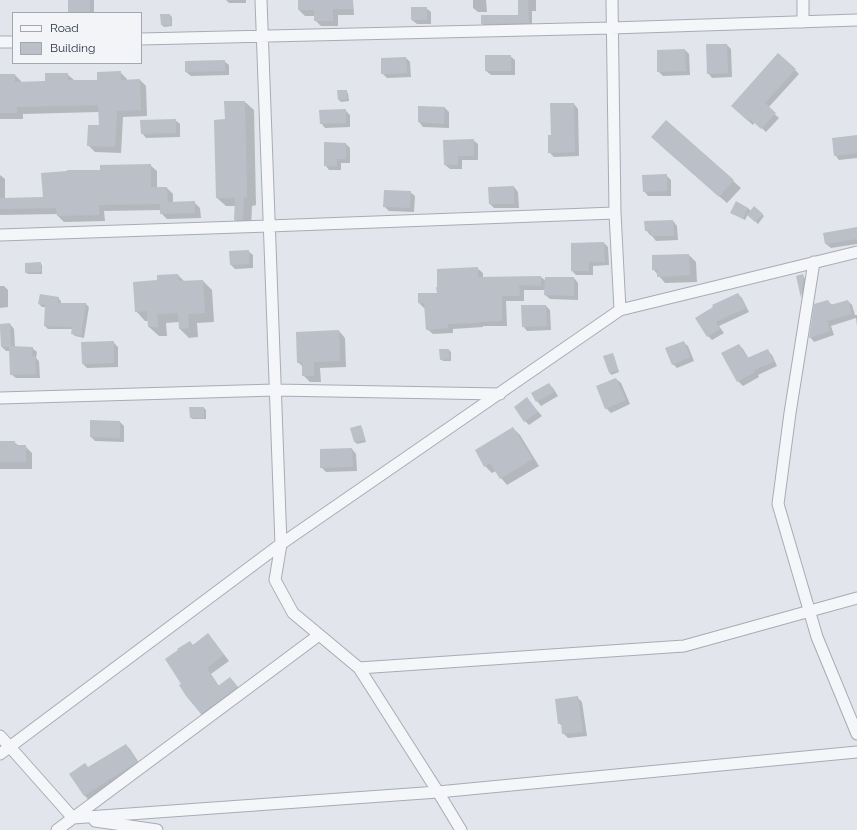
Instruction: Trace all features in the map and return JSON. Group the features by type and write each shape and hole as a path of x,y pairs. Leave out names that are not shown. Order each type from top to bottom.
{"street":[{"path":"261,0 281,544 275,580 293,613 359,668 461,830"},
{"path":"612,0 615,213 620,310"},
{"path":"803,0 803,22"},
{"path":"142,39 612,28 857,20"},
{"path":"0,42 12,42"},
{"path":"0,234 615,213"},
{"path":"0,754 281,544 620,310 857,252"},
{"path":"814,262 790,413 778,504 817,637 857,734"},
{"path":"0,398 275,390 500,394"},
{"path":"359,668 684,646 857,598"},
{"path":"57,830 319,635"},
{"path":"0,736 73,818 157,830"},
{"path":"73,818 438,792 857,752"}],"building":[{"path":"68,0 90,0 90,12 68,12"},
{"path":"298,0 353,0 353,9 333,9 333,21 314,21 314,10 298,10"},
{"path":"518,0 528,0 529,23 481,24 481,15 518,15"},
{"path":"411,7 427,7 427,20 411,20"},
{"path":"160,14 170,14 171,25 161,25"},
{"path":"706,44 727,44 728,73 707,74"},
{"path":"685,49 686,71 657,72 657,50"},
{"path":"778,53 796,69 765,103 776,113 761,129 750,119 748,121 731,106"},
{"path":"485,55 511,55 511,71 485,71"},
{"path":"406,57 407,73 381,74 381,58"},
{"path":"225,60 225,71 185,72 185,61"},
{"path":"121,71 121,80 140,79 141,110 117,111 115,147 87,146 88,125 99,125 98,105 17,107 17,113 0,113 0,74 15,74 15,82 45,81 45,73 68,73 68,80 97,80 97,72"},
{"path":"337,90 347,90 347,99 338,100"},
{"path":"224,101 245,101 247,197 244,197 243,220 234,220 235,198 216,198 214,120 225,119"},
{"path":"550,103 574,103 575,152 548,153 548,135 551,135"},
{"path":"418,106 445,107 444,124 418,122"},
{"path":"346,109 346,123 320,124 319,110"},
{"path":"176,119 176,133 141,134 140,120"},
{"path":"666,120 734,180 719,197 651,137"},
{"path":"857,135 857,153 834,156 832,138"},
{"path":"474,139 474,156 458,156 458,165 444,165 443,140"},
{"path":"324,142 346,143 346,159 337,159 337,166 324,166"},
{"path":"151,164 151,187 167,187 168,202 195,201 195,213 160,214 160,204 99,205 99,215 57,216 56,208 0,209 0,198 43,197 41,173 67,170 100,170 100,165"},
{"path":"667,174 667,191 643,192 642,175"},
{"path":"514,186 514,204 489,204 488,187"},
{"path":"384,190 411,191 410,208 383,207"},
{"path":"736,201 748,208 743,219 730,213"},
{"path":"754,206 763,214 755,222 747,215"},
{"path":"673,220 674,236 651,236 650,231 645,231 644,221"},
{"path":"857,227 857,239 825,244 823,233"},
{"path":"604,242 605,262 589,262 589,271 571,271 571,243"},
{"path":"249,250 249,264 230,265 229,251"},
{"path":"689,254 690,275 657,277 657,270 652,270 652,255"},
{"path":"41,262 41,272 25,273 25,263"},
{"path":"478,267 478,277 541,276 541,286 519,285 520,296 502,296 502,321 448,324 448,328 426,330 424,303 418,303 418,293 437,293 437,269"},
{"path":"178,274 179,281 203,280 205,313 188,314 189,328 179,329 178,313 157,314 158,327 148,327 147,311 135,312 133,282 157,280 157,275"},
{"path":"803,274 804,277 801,298 796,276"},
{"path":"545,277 574,277 574,296 544,295"},
{"path":"738,293 746,308 716,322 720,329 707,337 695,318 713,307 712,305"},
{"path":"40,294 59,297 58,303 86,303 81,336 71,334 72,327 44,326 45,305 38,304"},
{"path":"828,300 830,305 848,300 852,314 827,321 830,331 809,338 814,304"},
{"path":"521,305 546,305 547,326 522,327"},
{"path":"10,323 11,346 33,347 32,356 35,356 36,374 10,375 9,347 1,347 0,324"},
{"path":"339,330 340,361 314,362 314,376 302,376 302,362 297,363 296,332"},
{"path":"114,341 114,363 82,364 81,342"},
{"path":"684,341 690,357 672,365 665,348"},
{"path":"739,344 747,358 768,349 774,362 754,370 755,372 737,382 721,353"},
{"path":"439,349 449,349 450,359 440,360"},
{"path":"613,353 618,370 609,373 603,356"},
{"path":"616,378 626,400 605,409 596,386"},
{"path":"549,383 554,392 536,402 531,393"},
{"path":"527,397 538,412 524,422 514,407"},
{"path":"189,407 204,407 204,418 190,418"},
{"path":"90,420 120,421 120,438 90,437"},
{"path":"361,425 365,440 354,442 350,428"},
{"path":"513,427 533,459 500,479 490,463 484,467 475,450"},
{"path":"0,441 15,441 15,445 26,445 26,462 0,462"},
{"path":"352,448 353,467 320,468 320,449"},
{"path":"208,633 224,655 207,668 218,686 230,677 238,687 201,714 186,696 179,685 181,684 165,659 190,641 193,645"},
{"path":"578,696 583,732 562,734 561,723 558,724 555,699"},
{"path":"126,744 137,762 84,796 69,774 85,763 88,767"}]}
